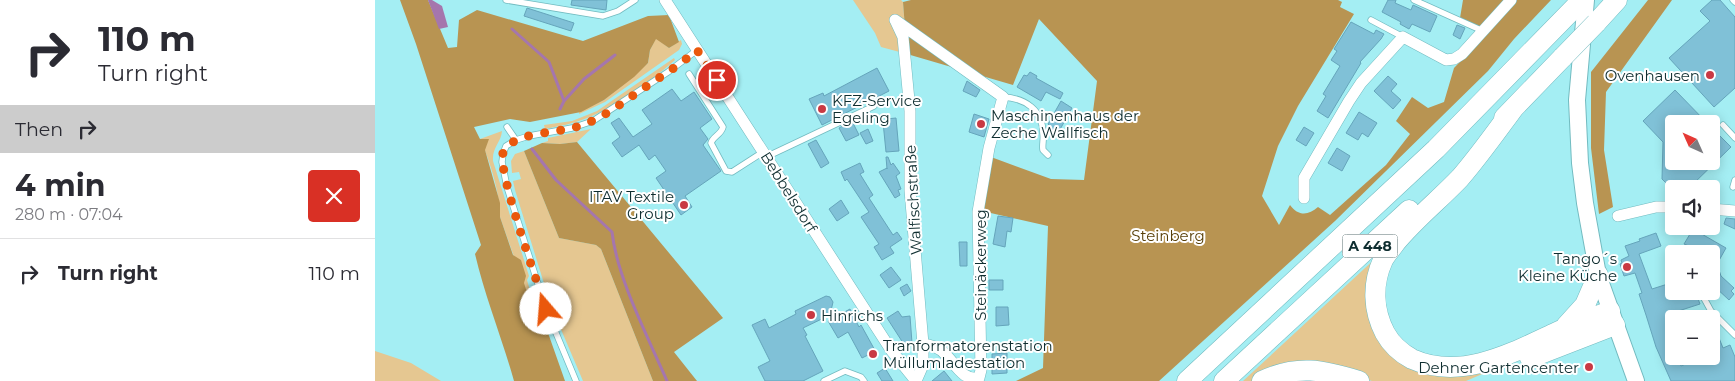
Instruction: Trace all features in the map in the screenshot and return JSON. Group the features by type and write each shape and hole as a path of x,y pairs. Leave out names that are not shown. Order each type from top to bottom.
{"highway":[{"name":"A 448","path":"1187,381 1436,149 1584,0"},
{"name":"A 448","path":"1225,381 1397,222 1513,109 1617,0"},
{"path":"1513,109 1460,178 1410,226 1383,259 1375,292 1376,308 1381,325 1396,348 1418,362 1440,369 1465,369 1483,365 1561,330 1612,318"},
{"path":"1561,330 1585,305 1598,275"},
{"path":"1475,381 1579,338 1612,318"},
{"path":"1262,381 1278,373 1297,370 1322,371 1359,381"}],"main road":[{"path":"1584,0 1578,84 1578,116 1585,203 1598,275 1636,381"}],"street":[{"name":"Bebbelsdorf","path":"665,0 891,350 916,381"},
{"path":"1304,198 1304,178 1349,101 1373,67 1403,37 1446,60 1454,59 1461,54 1511,0"},
{"name":"Walfischstraße","path":"916,381 923,365 923,344 910,190 910,111 903,36 895,20 1003,97"},
{"name":"Steinäckerweg","path":"923,344 936,347 968,379 974,380 979,378 981,370 978,212 989,148 1003,97"},
{"path":"1618,216 1656,207 1665,207"},
{"path":"1720,210 1735,211"}],"lane":[{"path":"506,0 603,16 618,11 635,0"},
{"path":"1414,0 1483,31"},
{"path":"1371,20 1403,37"},
{"path":"576,381 546,309 507,187 502,162 503,154 507,146 516,140 573,128 593,121 668,72 697,50"},
{"path":"689,74 723,127 712,138 711,143 727,171 731,172 765,154 874,106"},
{"path":"1003,97 1020,99 1031,105 1036,111 1043,128 1043,150 1048,155"},
{"path":"1723,125 1735,138"},
{"path":"507,127 516,140"},
{"path":"1733,187 1735,180"},
{"path":"1705,300 1711,311 1735,335"},
{"path":"824,381 845,371 862,379"},
{"path":"854,381 862,379"}],"shaded area":[{"path":"428,0 432,0 442,6 448,27 439,29"},
{"path":"853,0 901,0 903,2 907,54 881,47 875,33"},
{"path":"656,38 669,48 681,40 682,44 679,50 605,102 579,114 579,112 604,100 648,63 650,50"},
{"path":"674,58 675,60 656,76 609,107 582,120 545,129 544,125 572,121 597,111"},
{"path":"591,129 577,142 560,144 542,143 548,141 548,138"},
{"path":"502,131 494,152 493,161 529,276 527,280 534,304 537,305 547,330 531,305 500,217 494,177 480,139"},
{"path":"524,151 559,238 596,245 601,249 653,381 583,381 551,306 515,190 513,181 521,179 519,172 512,173 511,161 515,154"},
{"path":"1378,256 1372,307 1416,365 1571,336 1466,381 1372,381 1349,374 1277,370 1252,381 1243,381"},
{"path":"375,351 411,363 441,381 375,381"}],"green space":[{"path":"400,0 428,0 448,48 457,47 459,20 477,10 583,41 648,16 669,15 679,42 669,48 656,39 650,50 648,63 634,77 604,100 581,112 530,122 510,119 474,127 480,139 489,139 485,150 500,203 500,217 513,255 521,260 526,276 524,283 531,305 537,310 547,330 565,381 514,381 475,254 481,245"},
{"name":"Steinberg","path":"911,0 1338,0 1342,2 1340,7 1354,14 1298,106 1278,146 1262,196 1279,225 1290,205 1293,209 1303,214 1311,212 1318,207 1330,215 1386,165 1410,134 1396,121 1412,97 1428,108 1444,102 1454,68 1488,33 1460,18 1463,0 1551,0 1514,39 1488,71 1335,221 1159,381 1016,381 1043,368 1048,226 982,211 991,157 1051,179 1084,180 1097,81 1039,19 1013,85 907,54 903,2"},
{"path":"1648,0 1672,0 1606,92 1604,150 1613,207 1599,214 1591,148 1591,72"},
{"path":"577,142 723,318 674,352 697,381 653,381 601,249 596,245 559,238 524,151 542,143 560,144"}],"building":[{"path":"572,0 607,0 606,10 571,5"},
{"path":"1388,0 1396,0 1395,3 1411,10 1413,5 1437,16 1430,32 1412,24 1409,29 1400,24 1401,22 1382,12"},
{"name":"Ovenhausen","path":"1712,0 1720,0 1735,17 1735,88 1714,107 1669,58 1710,21 1700,11"},
{"path":"527,8 574,23 571,31 524,16"},
{"path":"1351,22 1374,34 1376,30 1384,34 1360,62 1328,118 1317,111 1326,96 1323,94 1340,66 1331,60 1337,51 1334,49"},
{"path":"1457,25 1465,28 1460,39 1453,35"},
{"path":"877,68 889,91 822,125 809,99 823,93 824,96"},
{"path":"1030,72 1037,76 1036,78 1063,93 1060,99 1046,92 1041,101 1017,87 1024,75 1027,76"},
{"path":"1388,76 1397,84 1391,91 1401,100 1393,109 1374,91"},
{"path":"967,81 980,90 976,97 963,91"},
{"path":"672,89 681,101 694,92 712,119 700,128 708,139 703,145 721,171 685,196 692,207 681,215 656,178 666,171 655,155 649,160 639,145 622,157 612,143 620,137 611,123 619,118 633,137 652,124 642,110"},
{"path":"1675,90 1699,115 1665,115 1665,170 1707,170 1697,180 1665,180 1665,182 1662,179 1663,142 1643,121"},
{"path":"1061,101 1072,108 1058,133 1049,128 1048,124"},
{"path":"1359,112 1377,123 1368,137 1362,133 1358,140 1346,133"},
{"name":"Maschinenhaus der Zeche Wallfisch","path":"974,114 989,119 984,137 969,132"},
{"path":"896,118 899,151 886,152 883,122 886,119"},
{"path":"852,121 859,135 846,141 839,128"},
{"path":"1304,127 1314,133 1306,146 1296,140"},
{"path":"868,129 873,141 866,144 860,133"},
{"path":"1720,136 1731,147 1720,158"},
{"path":"816,140 829,163 821,168 808,144"},
{"path":"1337,148 1350,156 1342,171 1328,163"},
{"path":"886,157 888,157 891,165 893,163 900,173 896,176 901,189 898,190 900,195 895,198 879,172 887,168"},
{"path":"860,163 864,172 860,174 873,195 869,198 893,235 897,232 902,239 890,247 894,253 882,260 874,247 879,244 861,217 869,212 847,179 845,181 841,172"},
{"path":"841,200 849,213 837,221 829,209"},
{"path":"998,216 1013,218 1011,232 1007,231 1005,247 993,244"},
{"path":"1726,218 1735,219 1735,229 1724,224"},
{"path":"1656,233 1661,246 1639,254 1652,289 1665,285 1665,300 1698,300 1700,304 1681,310 1665,310 1665,365 1720,365 1720,340 1723,348 1730,345 1735,357 1735,381 1671,381 1656,347 1639,294 1642,293 1635,273 1624,276 1620,264 1622,263 1621,260 1629,256 1625,246 1640,241 1639,239"},
{"path":"1689,235 1703,235 1726,248 1720,259 1720,245 1684,244"},
{"path":"959,242 967,242 967,266 960,266"},
{"path":"891,267 901,280 889,288 880,275"},
{"path":"1720,273 1734,288 1731,291 1734,294 1729,300 1720,292"},
{"path":"989,280 1003,280 1003,290 989,290"},
{"path":"907,284 911,291 904,296 900,288"},
{"path":"826,296 830,297 833,302 830,315 803,328 807,335 805,336 823,371 803,381 765,381 758,367 770,361 752,325 765,319 769,328 796,314 795,311"},
{"path":"996,307 1008,307 1009,325 996,326"},
{"path":"850,309 859,327 861,325 877,354 871,358 868,355 862,358 848,332 838,338 828,321"},
{"path":"898,311 902,317 910,316 912,343 905,346 887,318"},
{"path":"1007,353 1007,373 992,374 992,354"},
{"path":"885,368 893,381 882,381 877,373"},
{"path":"944,371 952,381 932,381"}],"waterway":[{"path":"512,29 549,62 564,101 560,109"},
{"path":"564,101 584,79 615,55"},
{"path":"532,149 556,180 612,232 615,250 627,288 667,381"}],"place":[{"name":"Ovenhausen","path":"1710,75"},
{"name":"KFZ-Service Egeling","path":"822,109"},
{"name":"Maschinenhaus der Zeche Wallfisch","path":"981,124"},
{"name":"ITAV Textile Group","path":"684,205"},
{"name":"Tango´s Kleine Küche","path":"1627,267"},
{"name":"Hinrichs","path":"811,315"},
{"name":"Tranformatorenstation Müllumladestation","path":"873,354"},
{"name":"Dehner Gartencenter","path":"1589,367"}],"route":[{"path":"546,309 507,187 502,162 507,146 516,140 529,136 573,128 593,121 668,72 697,50 717,80"}]}
